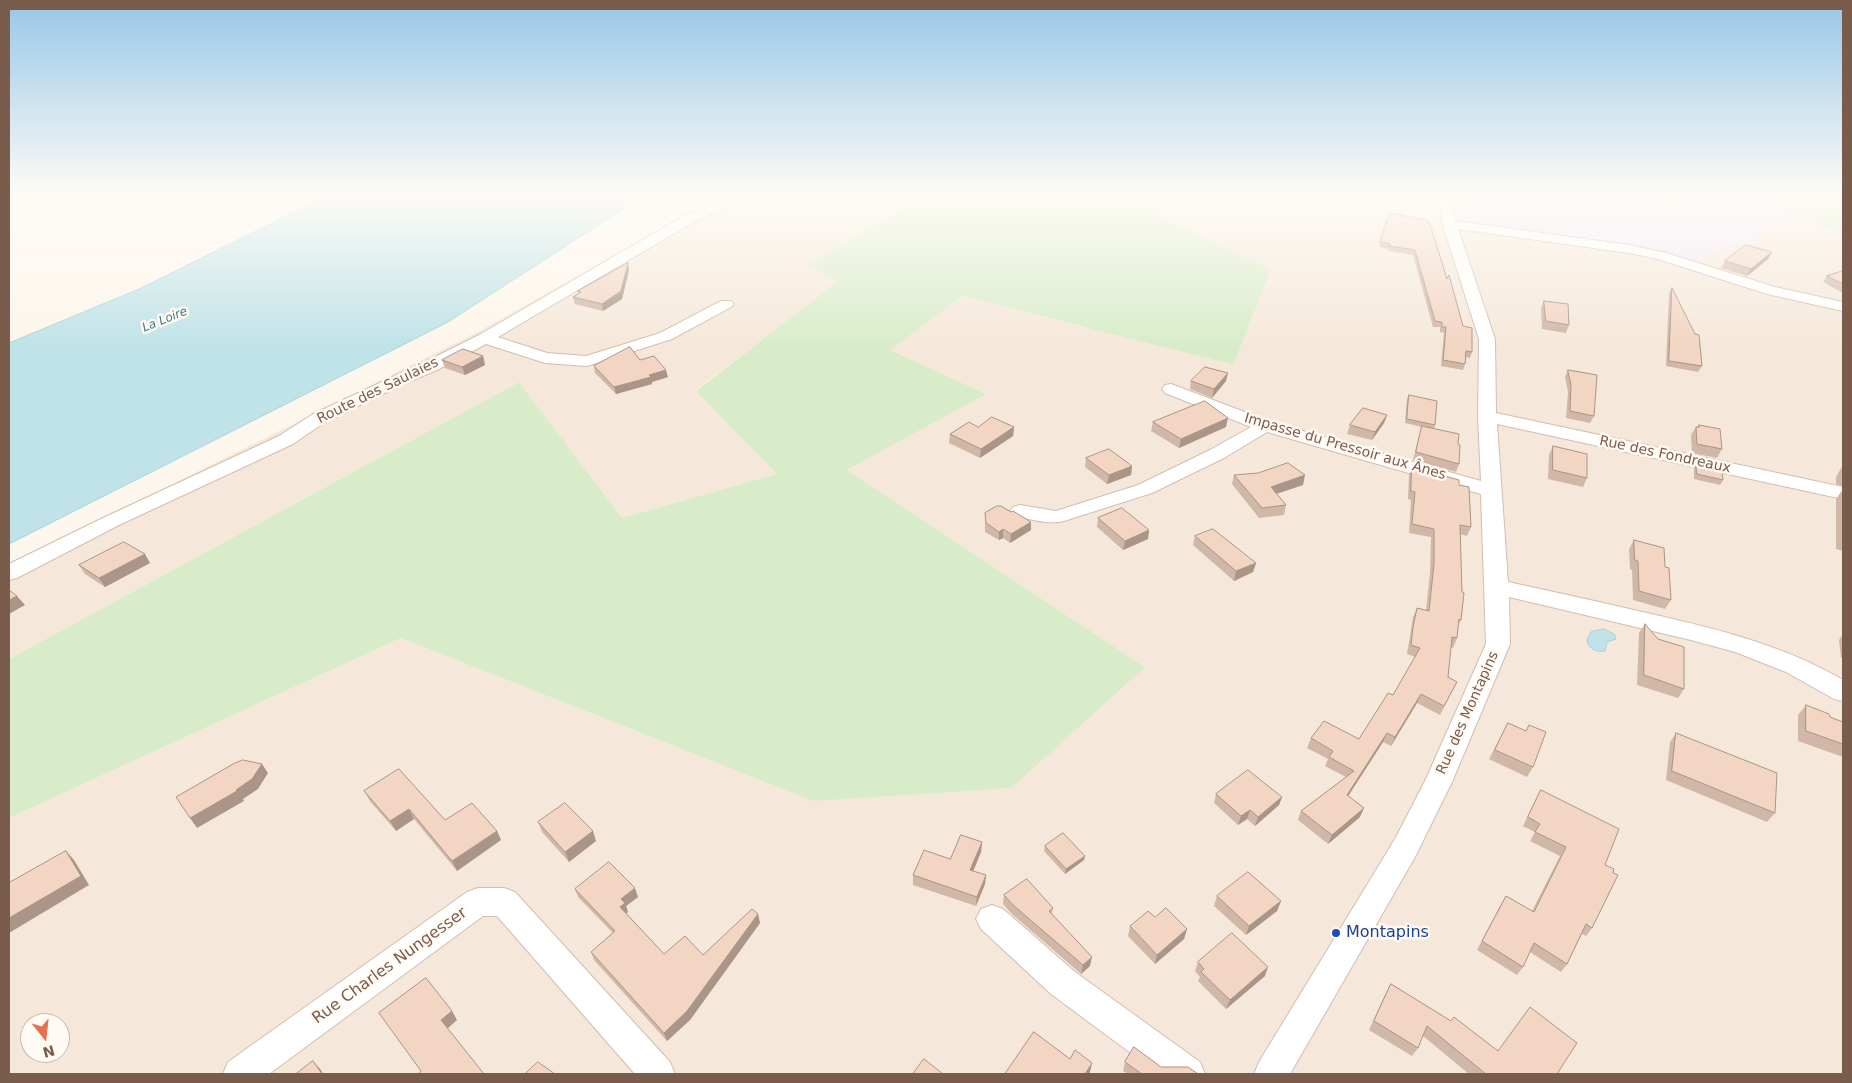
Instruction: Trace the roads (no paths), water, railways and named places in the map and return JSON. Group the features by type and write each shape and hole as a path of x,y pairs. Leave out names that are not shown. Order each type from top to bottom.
{"street":[{"name":"Route des Saulaies","path":"9,572 112,521 286,440 319,418 431,366 485,338 643,246"},
{"name":"Rue des Montapins","path":"1271,1074 1405,848 1438,782 1498,644 1497,587 1487,417 1487,339 1457,246"},
{"path":"1604,246 1661,256 1772,291 1843,306"},
{"path":"485,338 545,358 586,361 666,336 726,304"},
{"name":"Impasse du Pressoir aux Ânes","path":"1171,389 1265,426 1491,490"},
{"name":"Rue des Fondreaux","path":"1487,417 1843,493"},
{"name":"Impasse du Pressoir aux Ânes","path":"1020,511 1057,517 1145,489 1217,454 1265,426"},
{"path":"1497,587 1688,630 1769,654 1818,675 1843,692"},
{"name":"Rue Charles Nungesser","path":"240,1074 478,902 504,902 658,1074"},
{"path":"992,919 1063,983 1188,1074"}],"water":[{"name":"La Loire","path":"227,246 567,246 448,322 9,544 9,343 139,289"},
{"path":"1604,629 1614,634 1616,639 1607,642 1605,651 1594,650 1589,646 1587,640 1591,632"}],"place":[{"name":"Montapins","path":"1336,933"}]}
